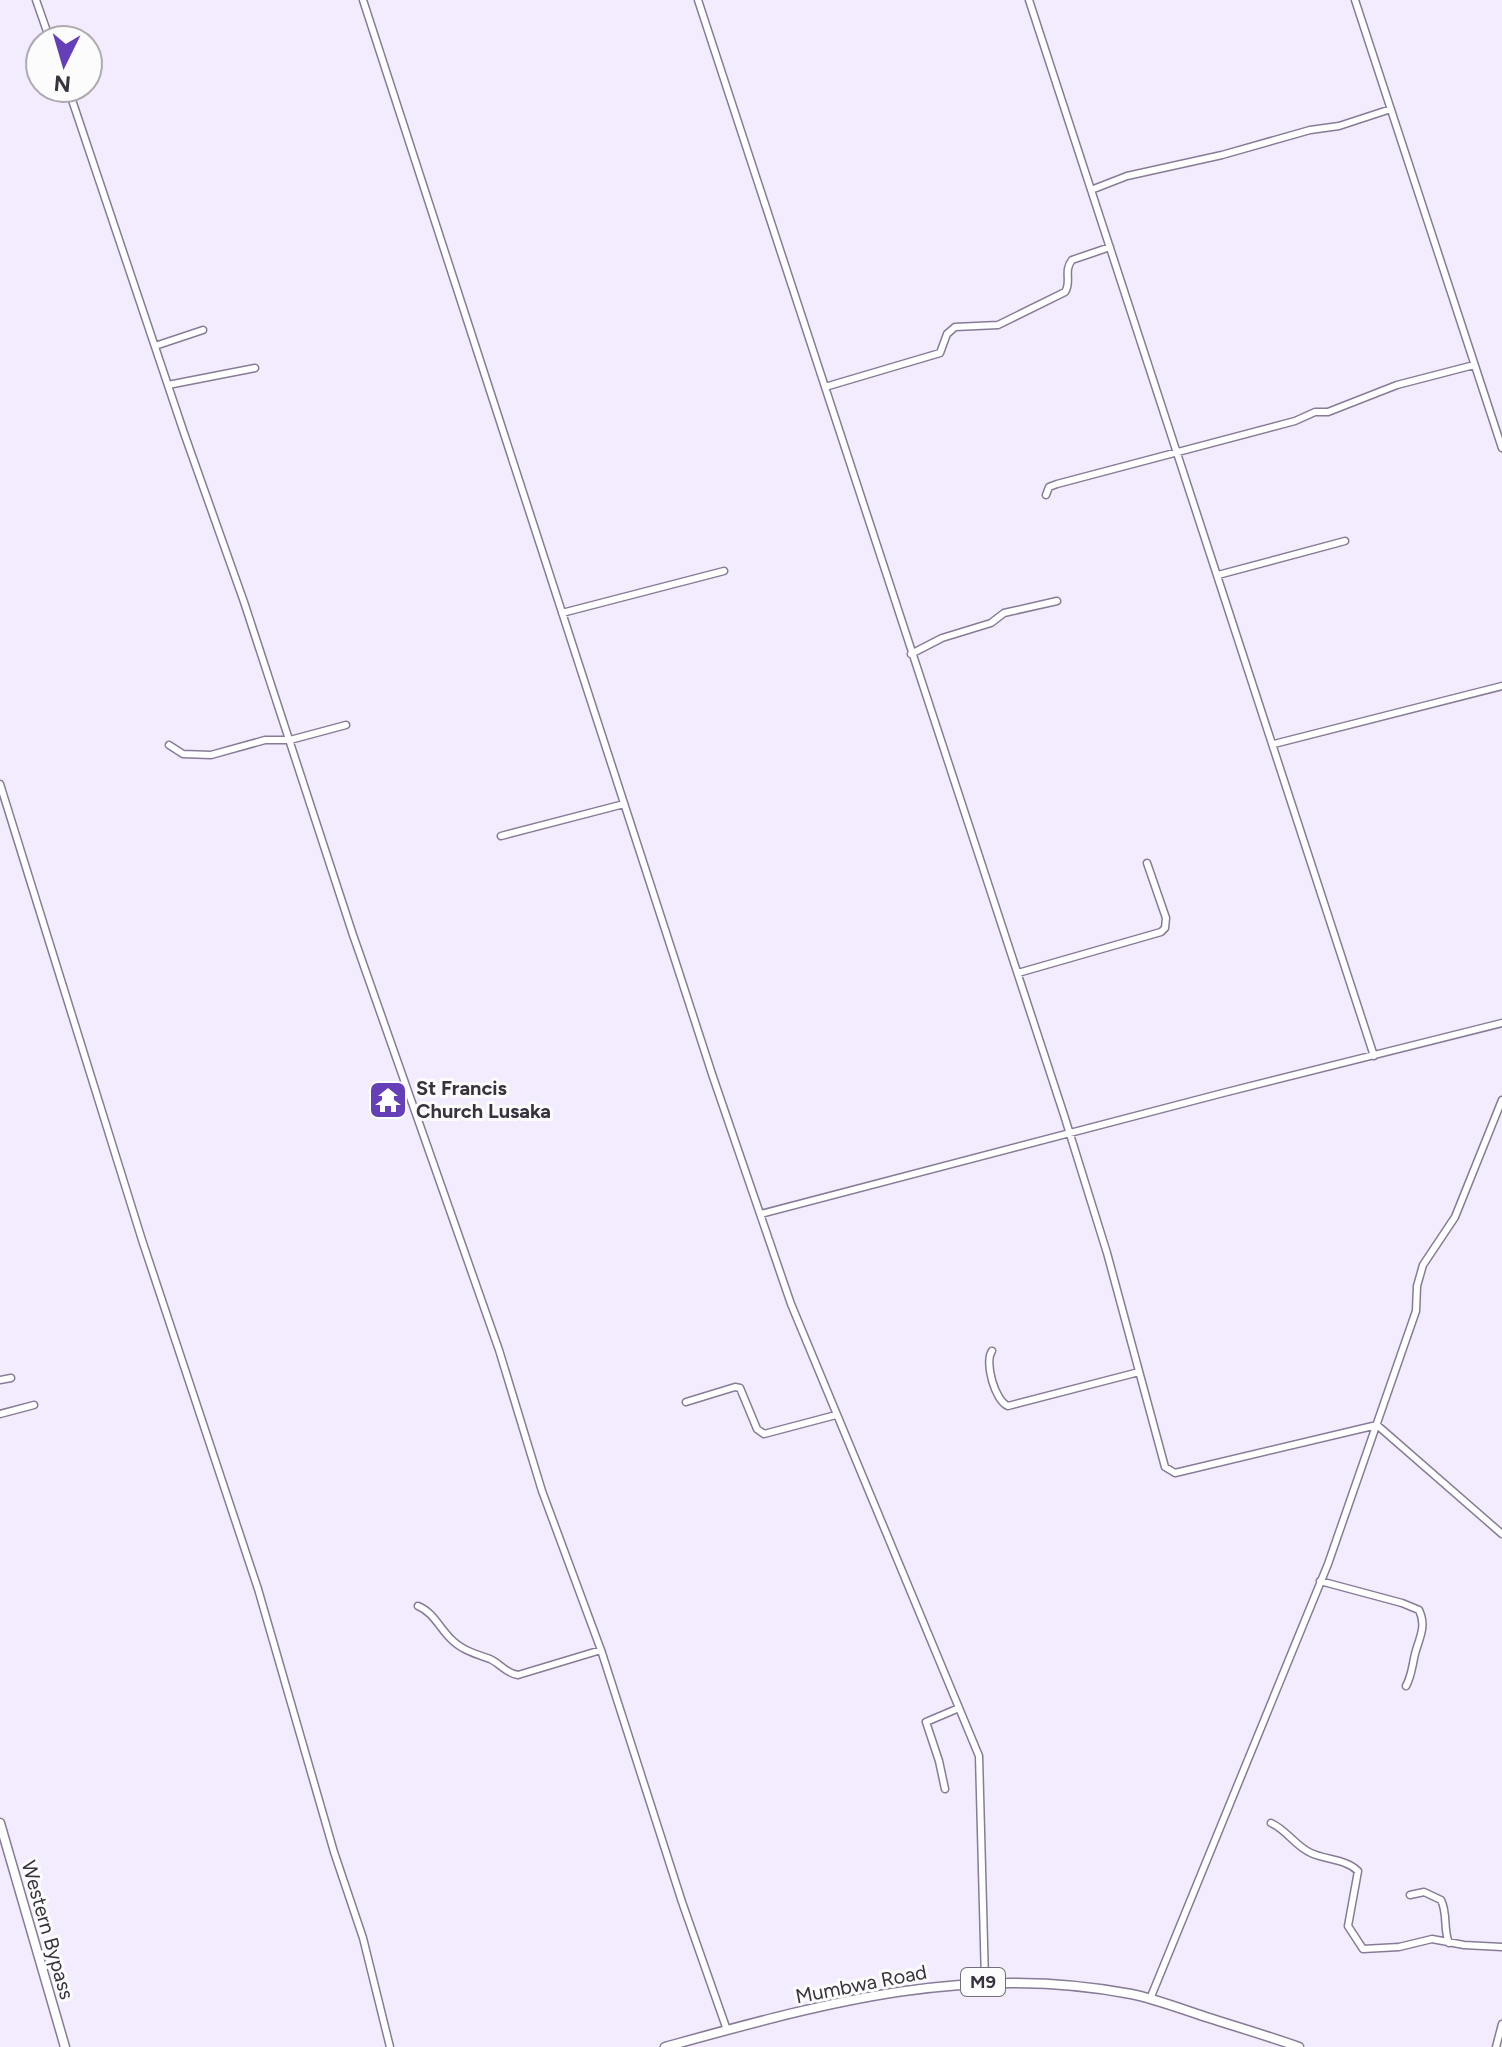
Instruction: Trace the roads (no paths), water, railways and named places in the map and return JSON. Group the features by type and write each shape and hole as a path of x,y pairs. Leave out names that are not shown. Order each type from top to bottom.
{"main road":[{"name":"Western Bypass","path":"0,1823 65,2047"},
{"name":"Mumbwa Road","path":"665,2047 864,1996 985,1981 1117,1992 1150,1999 1299,2047"}],"street":[{"path":"36,0 44,24"},
{"path":"363,0 624,804 791,1304 979,1756 985,1981"},
{"path":"698,0 1018,973 1107,1253 1165,1467 1171,1473 1377,1425"},
{"path":"1029,0 1374,1056"},
{"path":"1355,0 1502,445"},
{"path":"73,104 243,598 353,935 499,1350 542,1491 601,1650 682,1902 727,2030"},
{"path":"1091,190 1127,176 1310,130 1339,126 1391,109"},
{"path":"825,387 940,353 947,334 955,327 998,325 1011,319 1065,292 1069,286 1067,270 1072,260 1110,247"},
{"path":"155,346 203,330"},
{"path":"1046,495 1047,490 1057,484 1299,420 1312,413 1328,412 1397,385 1474,365"},
{"path":"168,385 255,368"},
{"path":"1218,575 1345,541"},
{"path":"562,613 724,571"},
{"path":"911,654 942,638 991,623 1004,613 1057,601"},
{"path":"1274,744 1502,686"},
{"path":"169,745 179,753 219,754 265,740 290,740 346,725"},
{"path":"0,784 142,1240 258,1589 334,1852 363,1938 390,2047"},
{"path":"501,836 624,804"},
{"path":"1018,973 1161,932 1165,928 1166,918 1147,863"},
{"path":"761,1214 1502,1023"},
{"path":"1150,1999 1320,1581 1416,1311 1417,1286 1423,1265 1455,1217 1502,1100"},
{"path":"992,1351 988,1362 999,1400 1008,1406 1139,1372"},
{"path":"0,1380 11,1378"},
{"path":"686,1402 740,1388 757,1429 764,1434 836,1415"},
{"path":"0,1414 34,1405"},
{"path":"1377,1425 1502,1534"},
{"path":"1320,1581 1419,1610 1423,1623 1422,1636 1406,1686"},
{"path":"418,1606 425,1609 454,1643 493,1660 508,1674 518,1675 601,1650"},
{"path":"945,1789 926,1722 959,1708"},
{"path":"1271,1823 1289,1833 1310,1852 1358,1871 1348,1926 1361,1948 1399,1947 1426,1939 1502,1947"},
{"path":"1410,1895 1424,1892 1441,1900 1446,1912 1449,1943"},
{"path":"1496,2047 1502,2024"}],"place":[{"name":"St Francis Church Lusaka","path":"388,1100"}]}
